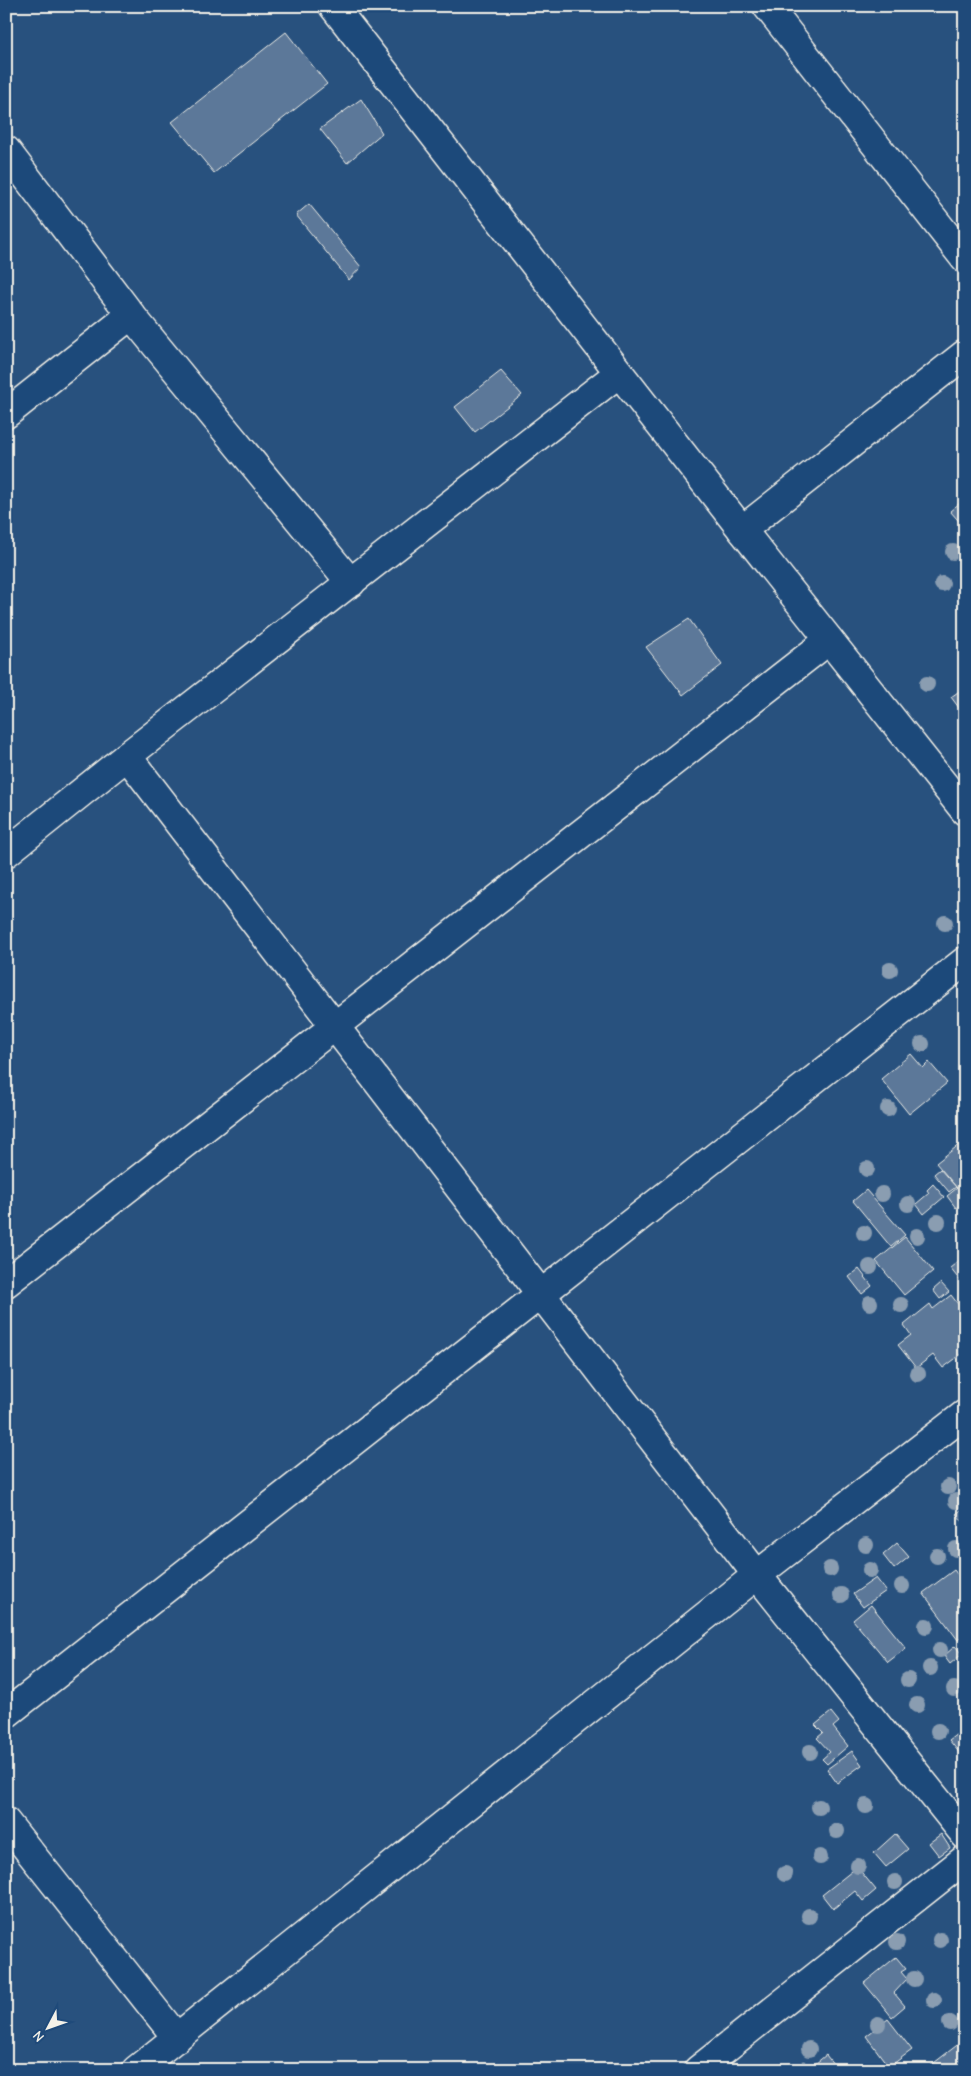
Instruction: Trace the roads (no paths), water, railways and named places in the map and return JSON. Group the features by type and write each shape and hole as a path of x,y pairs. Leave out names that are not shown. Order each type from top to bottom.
{"street":[{"path":"333,6 742,530 965,810"},
{"path":"767,6 965,259"},
{"path":"6,150 131,315 351,583"},
{"path":"6,414 131,315"},
{"path":"742,530 965,354"},
{"path":"6,853 127,756 620,373"},
{"path":"6,1283 335,1024 829,640"},
{"path":"127,756 543,1294 757,1575 965,1835"},
{"path":"6,1714 965,961"},
{"path":"136,2070 757,1575 965,1414"},
{"path":"821,1544 965,1426"},
{"path":"6,1822 177,2038"},
{"path":"698,2070 965,1859"}]}
